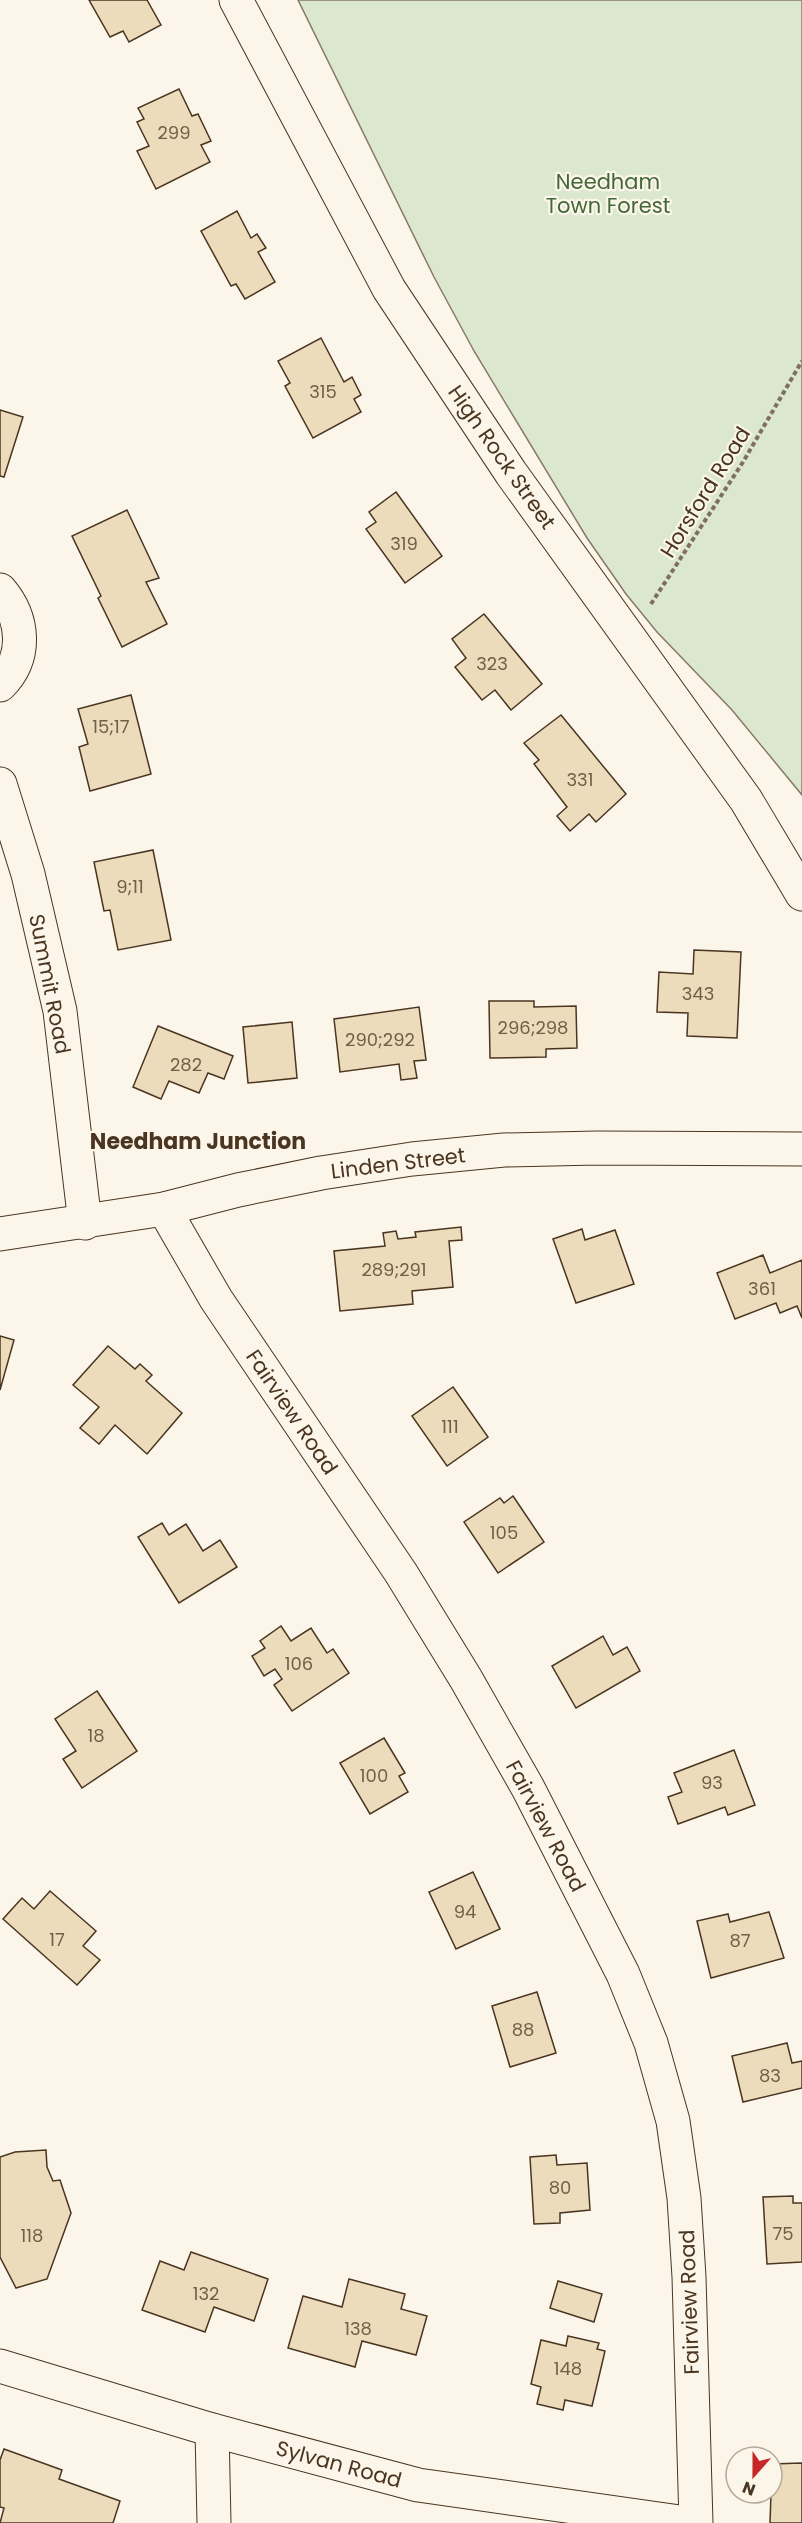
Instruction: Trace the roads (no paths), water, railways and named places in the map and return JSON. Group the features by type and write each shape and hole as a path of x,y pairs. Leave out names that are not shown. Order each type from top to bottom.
{"street":[{"name":"High Rock Street","path":"236,0 389,289 511,473 746,800 802,894"},
{"path":"0,590 18,618 21,640 16,663 0,685"},
{"name":"Summit Road","path":"0,784 28,874 60,1011 85,1223"},
{"name":"Linden Street","path":"0,1234 85,1223 164,1209 238,1190 412,1158 516,1150 802,1149"},
{"name":"Fairview Road","path":"164,1209 216,1299 401,1573 466,1679 528,1788 618,1963 647,2033 673,2121 684,2198 689,2277 696,2523"},
{"name":"Sylvan Road","path":"0,2366 212,2430 418,2485 687,2523"},
{"path":"212,2430 214,2523"}],"district":[{"name":"Needham Junction","path":"198,1141"}],"park label":[{"name":"Needham Town Forest","path":"608,193"}]}
